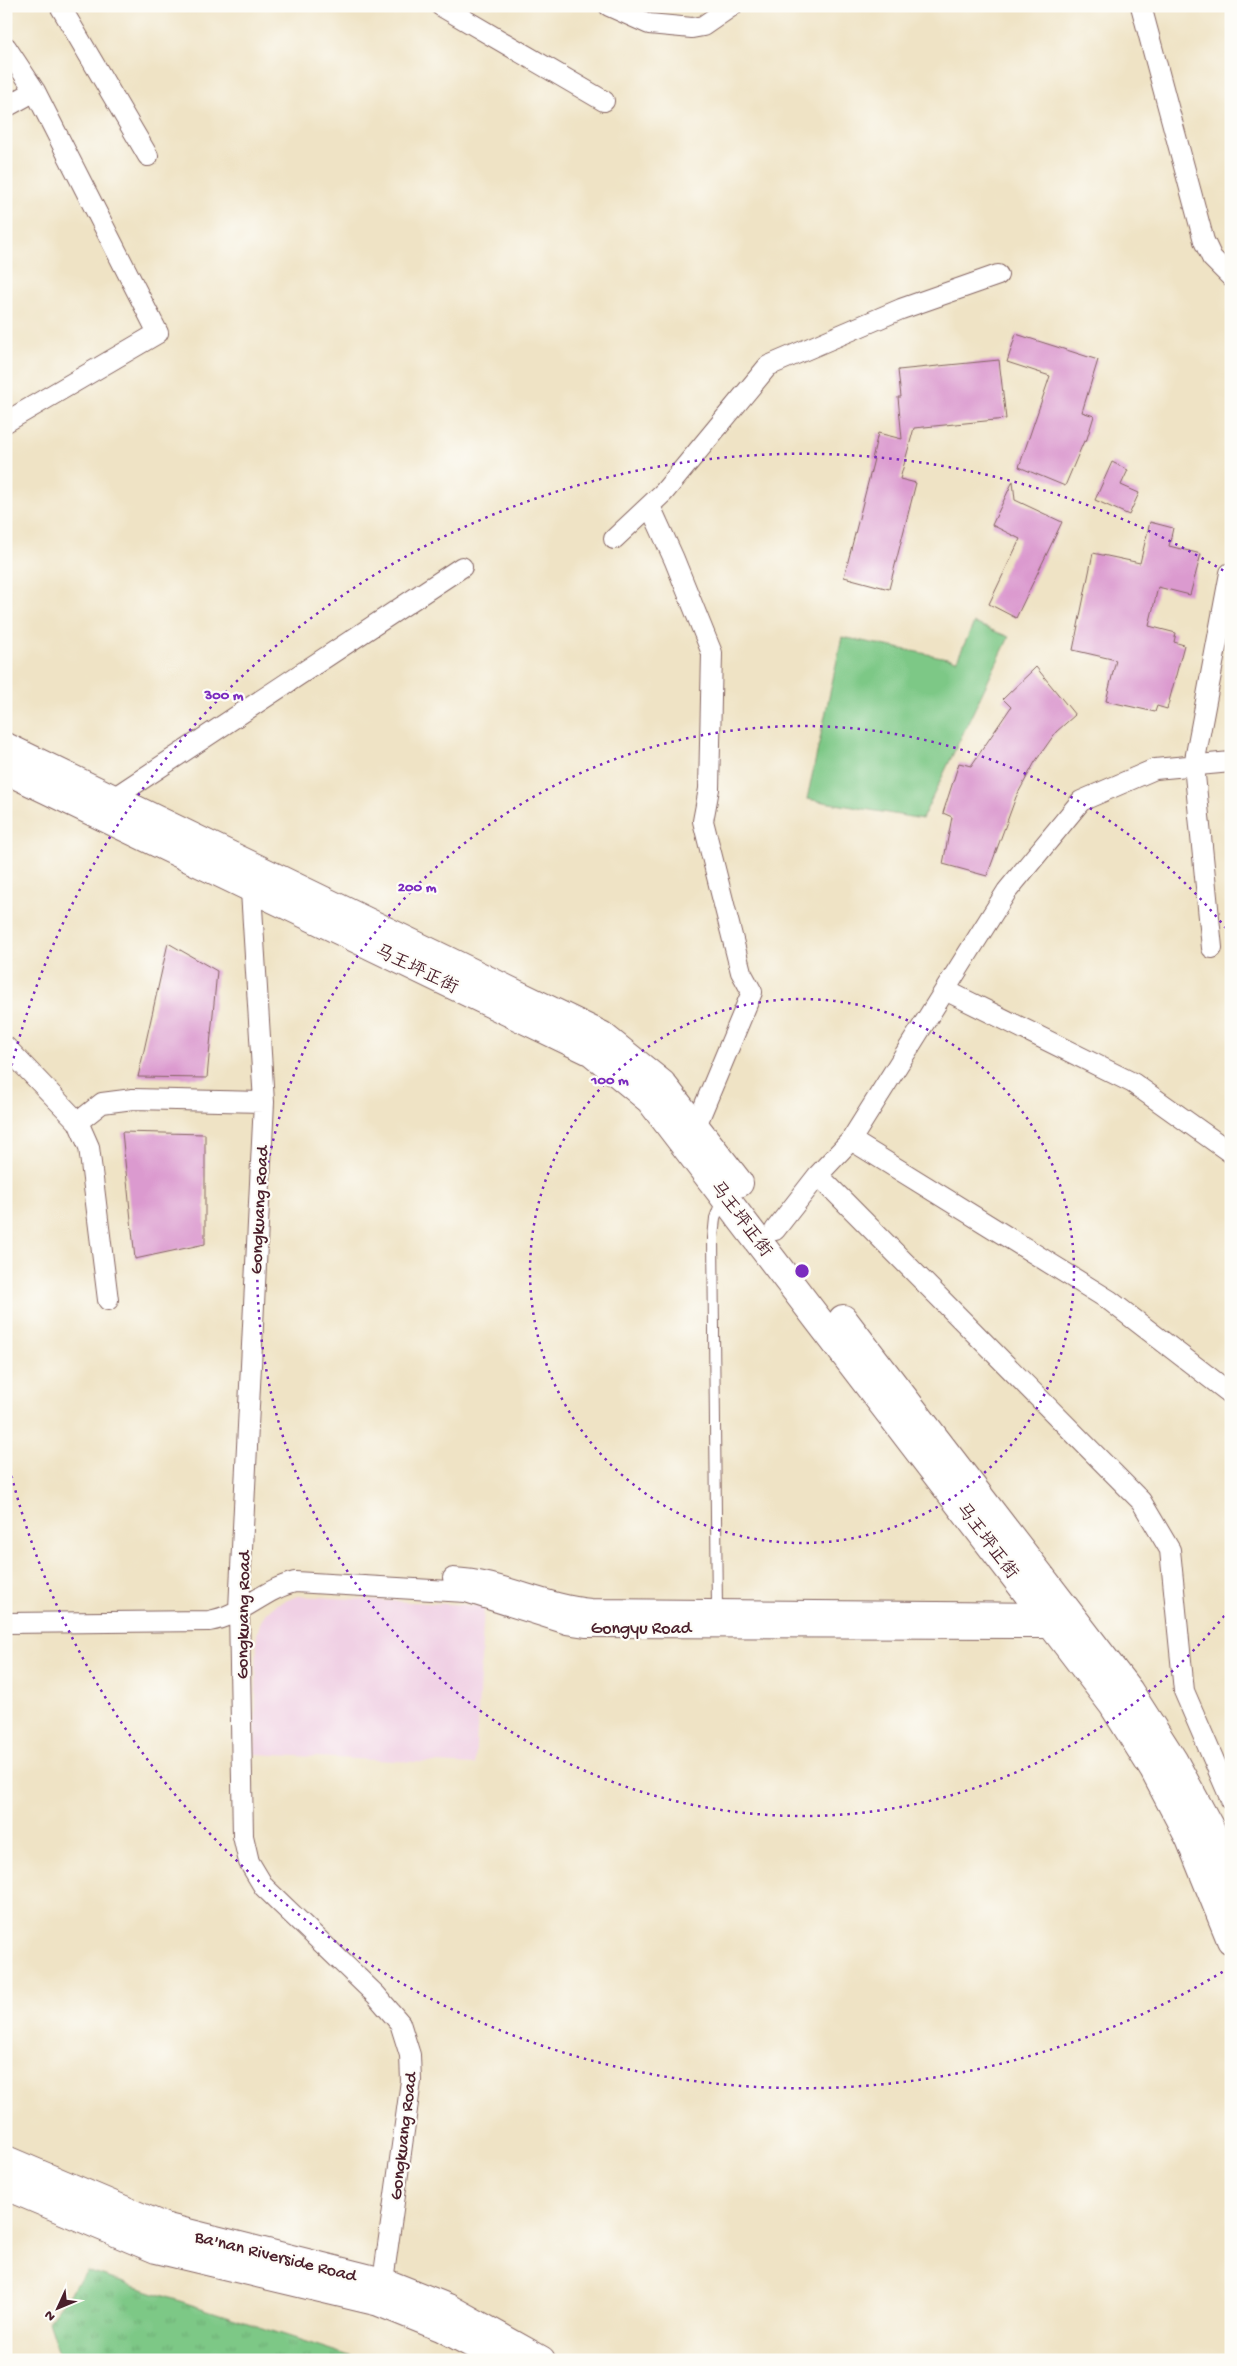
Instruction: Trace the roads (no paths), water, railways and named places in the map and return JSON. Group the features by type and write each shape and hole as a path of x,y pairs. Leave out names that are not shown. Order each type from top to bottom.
{"main road":[{"name":"马王坪正街","path":"6,746 112,799 250,876 592,1052 650,1100 724,1194 1113,1705 1154,1770 1190,1839 1231,1940"},
{"name":"马王坪正街","path":"6,770 250,876 601,1035 662,1084 1129,1692 1173,1760 1211,1830 1231,1879"},
{"name":"Ba'nan Riverside Road","path":"6,2160 164,2227 381,2292 503,2360"},
{"name":"Ba'nan Riverside Road","path":"6,2186 156,2249 381,2292 448,2308 541,2360"}],"street":[{"path":"60,6 148,156"},
{"path":"442,6 604,101"},
{"path":"608,6 649,24 692,28 703,26 732,6"},
{"path":"1141,6 1204,241 1212,258 1231,277"},
{"path":"6,47 35,91 158,333 6,422"},
{"path":"6,107 35,91"},
{"path":"614,539 664,492 768,366 901,309 998,275"},
{"path":"650,506 674,559 712,653 709,789 703,821 741,972 752,992 696,1126"},
{"path":"112,799 462,567"},
{"path":"1212,948 1194,765 1230,573"},
{"path":"775,1230 818,1175 851,1140 1007,892 1081,801 1155,769 1231,762"},
{"name":"Gongkuang Road","path":"250,876 264,1102 240,1602 243,1836 249,1862 264,1887 376,1995 400,2023 410,2055 411,2081 381,2292"},
{"path":"946,990 1133,1083 1231,1153"},
{"path":"6,1047 78,1122 90,1147 108,1300"},
{"path":"78,1122 102,1103 133,1100 264,1102"},
{"path":"851,1140 1109,1300 1231,1394"},
{"path":"818,1175 1141,1501 1170,1550 1184,1691 1231,1800"},
{"name":"Gongyu Road","path":"240,1602 276,1575 295,1569 468,1578 568,1607 591,1609 717,1609 1049,1621"},
{"name":"Gongyu Road","path":"240,1602 295,1582 466,1592 567,1624 587,1627 1049,1621"},
{"path":"6,1609 212,1609 240,1602"},
{"path":"6,1623 209,1621 228,1616 240,1602"}],"lane":[{"path":"717,1609 713,1238 715,1218 724,1194"}]}
